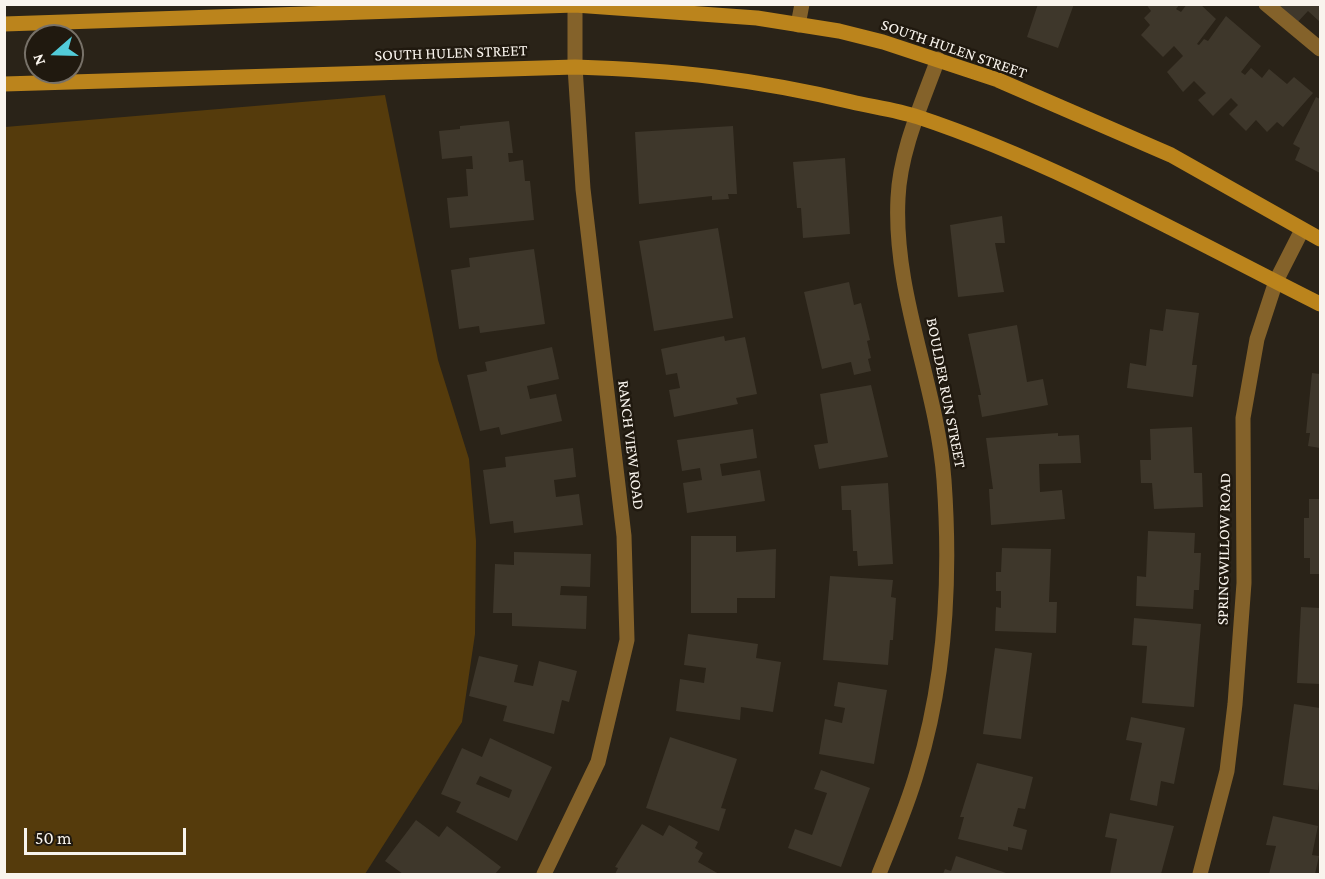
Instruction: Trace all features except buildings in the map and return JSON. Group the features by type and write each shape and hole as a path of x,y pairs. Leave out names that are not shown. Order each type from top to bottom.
{"main road":[{"name":"SOUTH HULEN STREET","path":"4,24 575,5 736,17 798,25 872,39 998,80 1171,155 1320,239"},
{"name":"SOUTH HULEN STREET","path":"4,84 575,67 651,70 756,81 917,117 982,141 1077,183 1320,304"}],"street":[{"path":"798,25 802,4"},
{"path":"1266,4 1320,49"},
{"name":"RANCH VIEW ROAD","path":"544,874 598,762 627,640 624,536 589,254 575,67 575,5"},
{"name":"BOULDER RUN STREET","path":"879,874 917,772 939,677 948,592 942,468 933,405 901,270 898,197 917,117 938,59"},
{"name":"SPRINGWILLOW ROAD","path":"1200,874 1227,771 1235,704 1244,583 1243,418 1257,339 1276,281 1302,230"}],"shaded area":[{"path":"385,95 438,360 469,459 476,541 475,634 462,722 365,874 5,874 5,127"}]}
